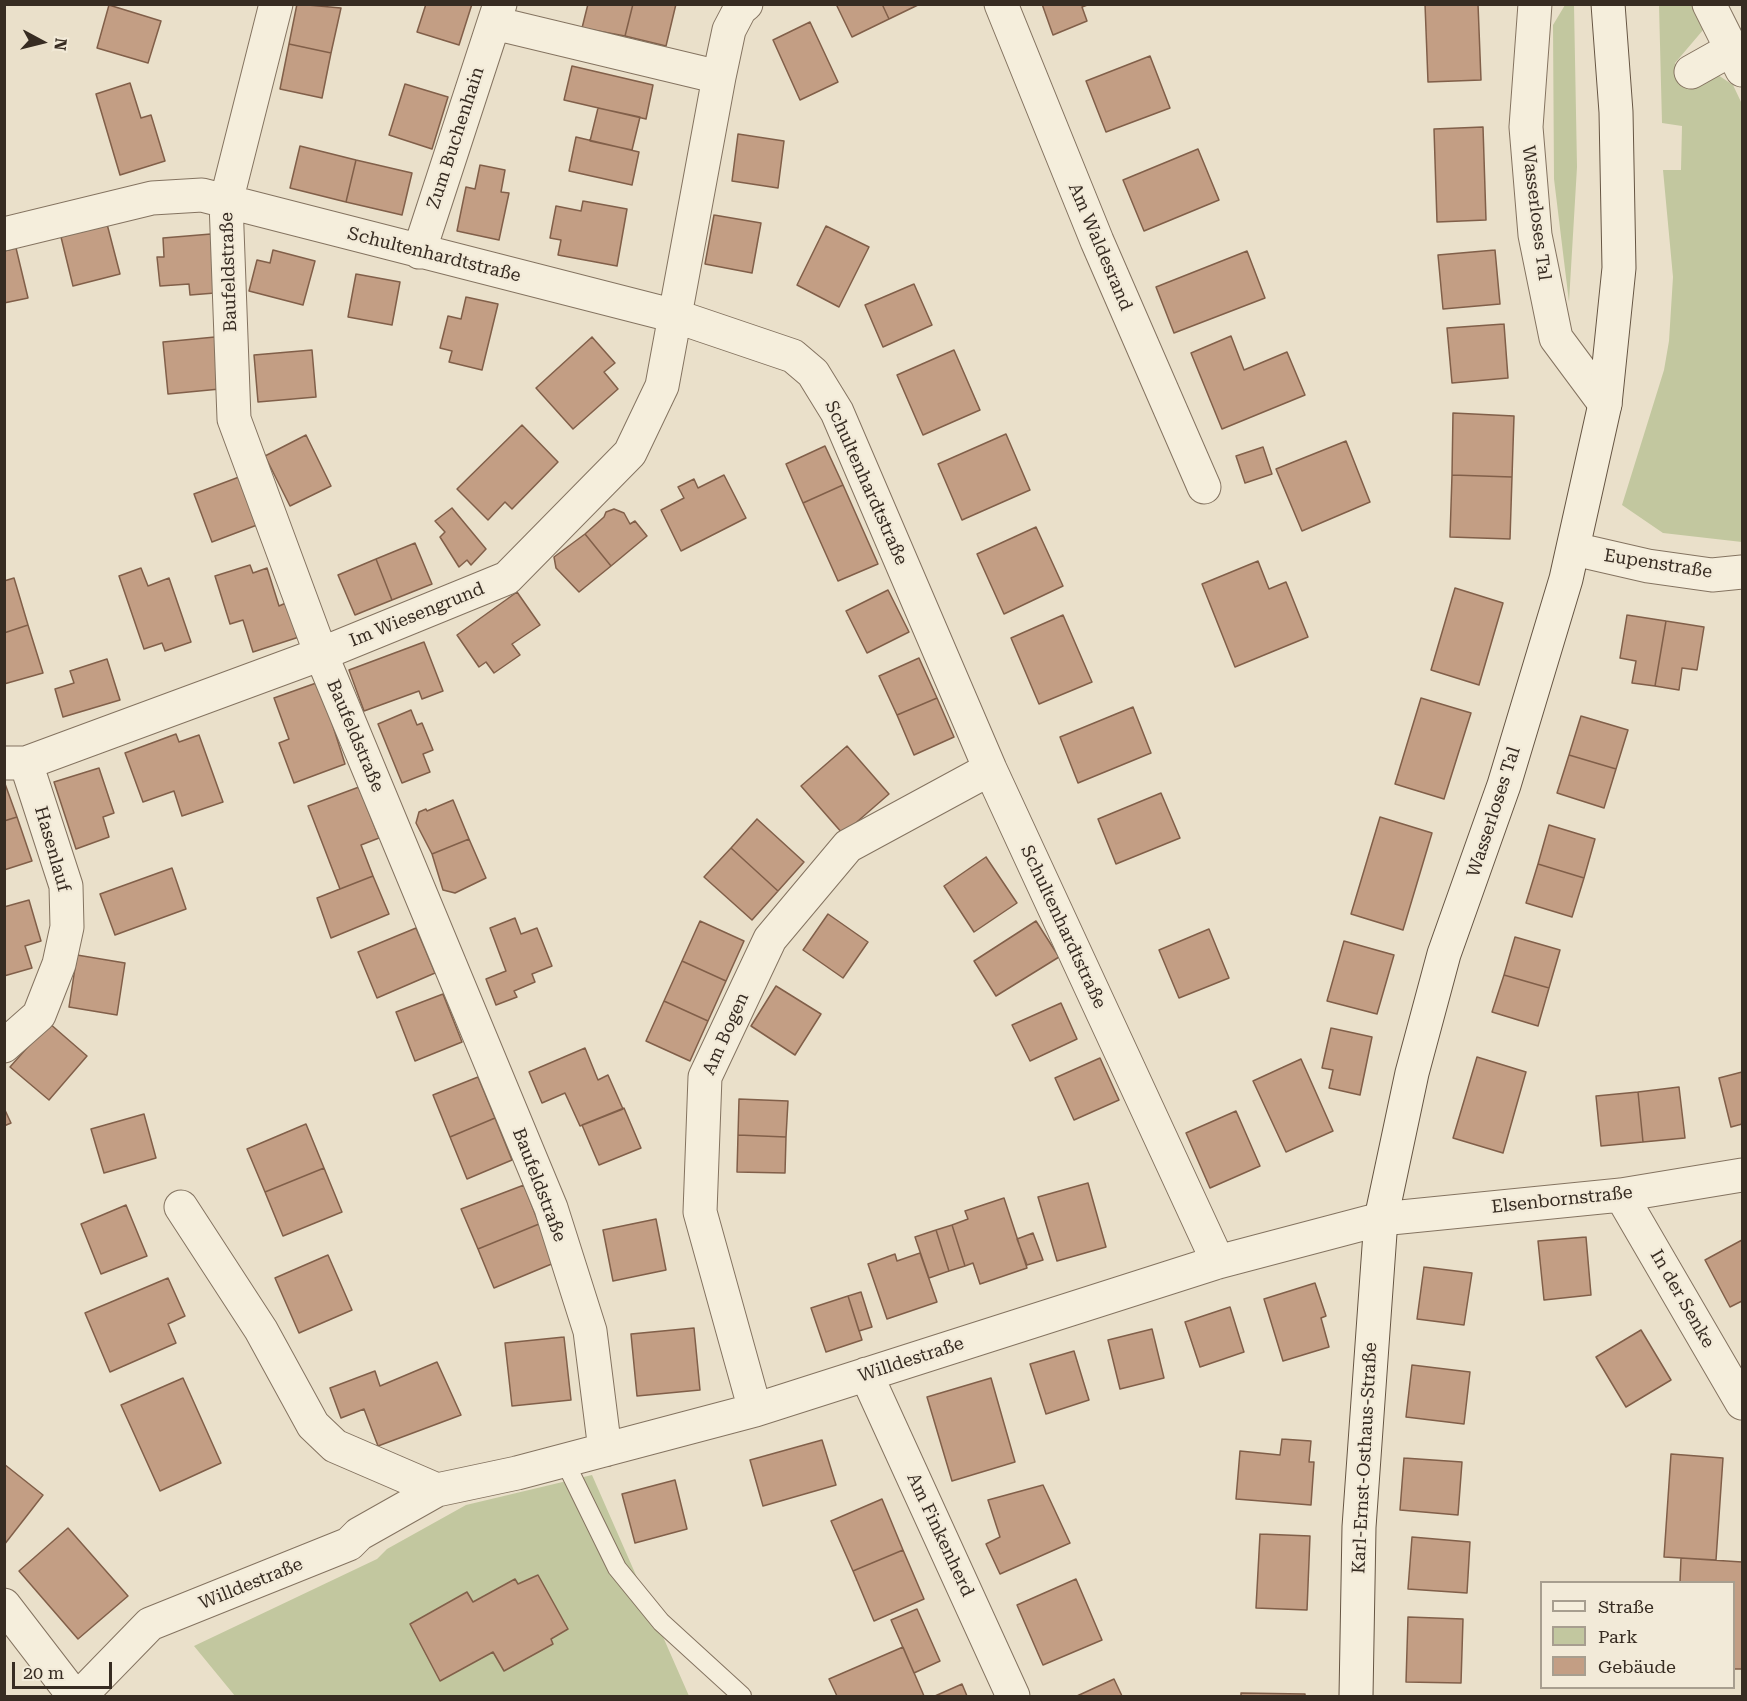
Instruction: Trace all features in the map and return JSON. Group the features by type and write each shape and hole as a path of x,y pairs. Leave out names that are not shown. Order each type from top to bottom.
{"street":[{"name":"Baufeldstraße","path":"276,4 226,202 234,419 321,654 551,1208 590,1331 605,1450"},
{"path":"675,316 729,30 740,9 746,4"},
{"name":"Am Waldesrand","path":"1001,4 1097,242 1204,487"},
{"name":"Wasserloses Tal","path":"1535,4 1526,127 1536,235 1556,338 1605,404"},
{"name":"Wasserloses Tal","path":"1381,1219 1412,1073 1444,954 1504,785 1574,549 1605,404 1619,268 1616,112 1608,4"},
{"path":"1690,72 1738,60 1709,4"},
{"name":"Zum Buchenhain","path":"419,252 497,14 719,77"},
{"name":"Schultenhardtstraße","path":"4,234 152,198 202,195 675,316 793,356 813,373 837,412 990,770 1218,1262"},
{"name":"Im Wiesengrund","path":"15,763 321,654 507,578 630,453 662,386 675,316"},
{"name":"Eupenstraße","path":"1574,549 1647,566 1712,575 1743,572"},
{"name":"Hasenlauf","path":"4,1046 39,1015 59,964 67,927 66,886 15,763"},
{"name":"Am Bogen","path":"755,1410 700,1212 705,1077 770,939 848,846 990,770"},
{"name":"Elsenbornstraße","path":"1381,1219 1621,1195 1743,1175"},
{"name":"In der Senke","path":"1621,1195 1743,1403"},
{"path":"181,1207 261,1330 312,1425 335,1446 437,1490"},
{"name":"Willdestraße","path":"80,1696 150,1624 349,1544 359,1534 437,1490 605,1450 755,1410 1218,1262 1381,1219"},
{"name":"Karl-Ernst-Osthaus-Straße","path":"1356,1696 1359,1527 1381,1219"},
{"name":"Am Finkenherd","path":"866,1374 1013,1696"},
{"path":"4,1605 74,1696"}],"lane":[{"path":"564,1460 617,1568 661,1622 742,1696"}],"green space":[{"path":"1565,5 1574,5 1577,167 1569,302 1554,179 1553,25"},
{"path":"1659,5 1697,5 1709,23 1675,63 1686,85 1718,75 1733,85 1742,104 1742,542 1663,533 1622,505 1664,370 1669,341 1673,277 1663,170 1681,170 1682,126 1662,123"},
{"path":"592,1475 689,1696 235,1696 194,1646 377,1559 387,1549 466,1505"}],"building":[{"path":"297,4 341,8 331,53 289,44"},
{"path":"426,4 472,4 459,45 417,32"},
{"path":"588,4 633,4 625,36 582,28"},
{"path":"633,4 676,4 666,46 625,36"},
{"path":"836,4 882,4 889,19 852,37"},
{"path":"882,4 920,4 889,19"},
{"path":"1042,4 1090,4 1082,7 1087,21 1053,35"},
{"path":"1425,4 1478,4 1481,80 1428,82"},
{"path":"109,5 161,21 148,63 97,48"},
{"path":"810,22 838,82 800,100 773,40"},
{"path":"289,44 331,53 322,98 280,89"},
{"path":"1150,56 1170,108 1106,132 1086,81"},
{"path":"572,66 653,85 646,119 564,100"},
{"path":"130,83 141,118 151,115 165,161 120,175 96,94"},
{"path":"405,84 448,97 432,149 389,135"},
{"path":"598,108 640,117 632,150 590,141"},
{"path":"1483,127 1486,220 1437,222 1434,129"},
{"path":"738,134 784,141 778,188 732,181"},
{"path":"576,137 639,152 632,185 569,171"},
{"path":"300,146 356,160 346,202 290,188"},
{"path":"1198,149 1219,200 1144,231 1123,180"},
{"path":"356,160 412,173 402,215 346,202"},
{"path":"480,165 505,170 501,192 509,193 499,240 457,231 466,187 475,189"},
{"path":"583,201 627,209 617,266 558,255 561,240 550,238 556,206 581,211"},
{"path":"714,215 761,223 752,273 705,264"},
{"path":"107,224 120,274 73,286 61,237"},
{"path":"826,226 869,247 839,307 797,285"},
{"path":"211,234 215,293 190,295 189,284 160,286 157,257 164,257 163,238"},
{"path":"16,248 28,298 4,303 4,251"},
{"path":"273,250 315,261 303,305 249,291 257,260 270,263"},
{"path":"1495,250 1500,304 1443,309 1438,255"},
{"path":"1247,251 1265,298 1174,333 1156,287"},
{"path":"356,274 400,282 392,325 348,317"},
{"path":"914,284 932,325 883,347 865,305"},
{"path":"466,297 498,304 482,370 449,362 452,351 440,348 448,316 461,319"},
{"path":"1504,324 1508,378 1452,383 1447,328"},
{"path":"1231,336 1244,370 1287,352 1305,395 1222,429 1191,353"},
{"path":"215,337 220,389 168,394 163,342"},
{"path":"592,337 615,363 604,372 618,389 573,429 536,388"},
{"path":"312,350 316,397 258,402 254,355"},
{"path":"954,350 980,410 923,435 897,375"},
{"path":"1453,413 1514,416 1512,477 1452,475"},
{"path":"522,425 558,462 512,509 505,502 488,520 457,489"},
{"path":"1006,434 1030,490 962,520 938,464"},
{"path":"306,435 331,486 290,506 265,456"},
{"path":"1346,441 1370,502 1302,531 1276,469"},
{"path":"825,446 843,485 803,503 786,464"},
{"path":"1263,447 1272,474 1245,483 1236,456"},
{"path":"724,475 746,518 681,551 661,510 684,498 678,487 694,479 698,488"},
{"path":"1452,475 1512,477 1510,539 1450,537"},
{"path":"239,477 257,525 212,542 194,494"},
{"path":"843,485 878,564 838,581 803,503"},
{"path":"452,508 486,549 471,565 467,560 459,567 440,537 445,532 435,521"},
{"path":"614,509 624,513 630,524 635,521 647,536 611,566 585,534 604,517 606,512"},
{"path":"1036,527 1063,586 1004,614 977,554"},
{"path":"585,534 611,566 579,592 556,568 554,557"},
{"path":"415,543 432,584 392,600 376,559"},
{"path":"376,559 392,600 355,615 338,575"},
{"path":"1258,561 1269,589 1286,582 1308,637 1235,667 1202,584"},
{"path":"250,565 253,573 267,568 279,606 288,602 299,637 253,652 243,620 230,624 215,576"},
{"path":"141,568 148,586 169,578 191,642 165,651 162,643 144,649 119,576"},
{"path":"14,578 28,625 4,633 4,581"},
{"path":"1455,588 1503,603 1479,685 1431,670"},
{"path":"888,590 909,632 867,653 846,611"},
{"path":"517,592 540,625 512,644 520,655 494,673 486,662 479,667 457,635"},
{"path":"1063,615 1092,682 1039,704 1011,638"},
{"path":"1627,615 1666,621 1655,686 1632,683 1636,661 1620,658"},
{"path":"1666,621 1704,627 1697,670 1682,668 1679,690 1655,686"},
{"path":"28,625 43,673 4,684 4,633"},
{"path":"424,642 443,691 422,699 419,691 364,711 349,670"},
{"path":"919,658 937,698 897,715 879,676"},
{"path":"107,659 120,700 63,717 55,689 74,683 70,671"},
{"path":"319,682 345,764 294,783 279,743 289,739 274,698"},
{"path":"937,698 954,737 914,755 897,715"},
{"path":"1421,698 1471,713 1444,799 1395,784"},
{"path":"1133,707 1151,753 1078,783 1060,737"},
{"path":"411,710 417,725 422,723 433,750 423,754 430,772 402,783 378,724"},
{"path":"1581,716 1628,730 1616,769 1569,755"},
{"path":"176,734 179,742 199,735 223,802 182,816 174,791 143,802 125,753"},
{"path":"847,746 889,794 843,834 801,786"},
{"path":"1569,755 1616,769 1604,808 1557,793"},
{"path":"99,768 114,813 103,817 109,837 76,849 54,782"},
{"path":"4,781 17,817 4,821"},
{"path":"359,787 379,838 361,845 373,876 340,889 308,806"},
{"path":"1161,793 1180,838 1116,864 1098,819"},
{"path":"453,800 469,839 432,854 416,823 419,812"},
{"path":"17,817 32,861 4,870 4,821"},
{"path":"1380,817 1432,833 1403,930 1351,914"},
{"path":"757,819 804,862 778,891 731,848"},
{"path":"1549,825 1595,839 1584,878 1538,864"},
{"path":"469,839 486,878 455,893 443,890 432,854"},
{"path":"731,848 778,891 752,920 704,877"},
{"path":"986,857 1017,903 974,932 944,886"},
{"path":"1538,864 1584,878 1572,917 1526,903"},
{"path":"172,868 186,909 115,935 100,894"},
{"path":"373,876 389,914 331,938 317,898"},
{"path":"29,900 41,941 25,946 32,968 4,976 4,907"},
{"path":"828,914 868,942 843,978 803,950"},
{"path":"515,918 521,934 537,928 552,966 532,974 535,982 514,991 517,997 496,1005 486,979 506,971 490,928"},
{"path":"700,921 744,941 726,981 682,961"},
{"path":"1036,921 1059,957 996,996 974,961"},
{"path":"416,928 435,973 377,998 358,952"},
{"path":"1209,929 1229,978 1179,998 1159,950"},
{"path":"1515,937 1560,950 1549,988 1504,975"},
{"path":"1344,941 1394,955 1377,1014 1327,1001"},
{"path":"77,955 125,963 117,1015 69,1007"},
{"path":"682,961 726,981 708,1021 664,1001"},
{"path":"1504,975 1549,988 1538,1026 1492,1012"},
{"path":"776,986 821,1014 795,1055 751,1026"},
{"path":"443,994 462,1042 415,1061 396,1012"},
{"path":"664,1001 708,1021 690,1061 646,1041"},
{"path":"1061,1003 1077,1039 1030,1061 1012,1025"},
{"path":"49,1023 87,1056 49,1100 10,1067"},
{"path":"1331,1028 1372,1037 1360,1095 1329,1088 1333,1070 1322,1068"},
{"path":"585,1048 598,1080 608,1075 623,1109 580,1126 565,1093 542,1103 529,1072"},
{"path":"1477,1057 1526,1072 1503,1153 1453,1138"},
{"path":"1100,1058 1119,1100 1074,1120 1055,1078"},
{"path":"1301,1059 1333,1131 1286,1152 1253,1081"},
{"path":"1742,1072 1742,1124 1731,1127 1719,1078"},
{"path":"478,1077 495,1118 450,1137 433,1095"},
{"path":"1679,1087 1685,1138 1643,1142 1638,1092"},
{"path":"1638,1092 1643,1142 1601,1146 1596,1096"},
{"path":"739,1099 788,1101 786,1137 738,1135"},
{"path":"4,1108 11,1123 4,1126"},
{"path":"624,1108 641,1148 599,1165 582,1125"},
{"path":"1236,1111 1260,1166 1210,1188 1186,1133"},
{"path":"144,1114 156,1158 104,1173 91,1129"},
{"path":"495,1118 512,1160 467,1179 450,1137"},
{"path":"306,1124 324,1168 265,1192 247,1149"},
{"path":"738,1135 786,1137 785,1173 737,1172"},
{"path":"324,1168 342,1212 283,1236 265,1192"},
{"path":"1088,1183 1106,1247 1057,1261 1038,1197"},
{"path":"524,1185 539,1224 478,1249 461,1209"},
{"path":"1004,1198 1027,1268 980,1284 973,1263 965,1266 952,1225 968,1219 965,1211"},
{"path":"126,1205 147,1256 101,1274 81,1224"},
{"path":"656,1219 666,1270 613,1281 603,1230"},
{"path":"539,1224 554,1263 494,1288 478,1249"},
{"path":"952,1225 965,1266 949,1271 936,1230"},
{"path":"936,1230 949,1271 929,1278 915,1237"},
{"path":"1033,1233 1043,1260 1027,1265 1017,1239"},
{"path":"1586,1237 1591,1295 1544,1300 1538,1241"},
{"path":"1742,1240 1742,1301 1730,1307 1705,1260"},
{"path":"920,1253 937,1302 887,1319 868,1264 895,1254 897,1261"},
{"path":"328,1255 352,1310 299,1333 275,1278"},
{"path":"1424,1267 1472,1273 1464,1325 1417,1319"},
{"path":"168,1278 185,1316 168,1324 176,1343 110,1372 85,1313"},
{"path":"1315,1283 1326,1316 1321,1318 1329,1347 1283,1361 1264,1299"},
{"path":"861,1292 872,1327 859,1331 848,1296"},
{"path":"848,1296 862,1340 826,1352 811,1308"},
{"path":"1230,1307 1244,1352 1200,1367 1185,1322"},
{"path":"694,1328 700,1390 637,1396 631,1334"},
{"path":"1152,1329 1164,1378 1120,1389 1108,1340"},
{"path":"1641,1330 1671,1380 1626,1407 1596,1357"},
{"path":"564,1337 571,1400 512,1406 505,1343"},
{"path":"1074,1351 1089,1400 1046,1414 1030,1364"},
{"path":"437,1362 461,1415 378,1446 364,1409 341,1418 330,1388 375,1371 380,1386"},
{"path":"1412,1365 1470,1372 1464,1424 1406,1417"},
{"path":"183,1378 221,1463 160,1491 121,1405"},
{"path":"991,1378 1015,1462 952,1481 927,1397"},
{"path":"1282,1439 1311,1441 1309,1462 1314,1462 1311,1505 1236,1499 1240,1451 1280,1455"},
{"path":"822,1440 836,1485 763,1506 750,1460"},
{"path":"1671,1454 1723,1458 1716,1560 1664,1557"},
{"path":"1404,1458 1462,1462 1458,1515 1400,1510"},
{"path":"4,1464 43,1495 4,1545"},
{"path":"675,1480 687,1529 635,1543 622,1494"},
{"path":"1043,1485 1070,1543 1000,1574 986,1544 1000,1537 988,1500"},
{"path":"882,1499 903,1550 853,1571 831,1521"},
{"path":"68,1528 128,1596 78,1639 19,1571"},
{"path":"1260,1534 1310,1536 1307,1610 1256,1608"},
{"path":"1412,1537 1470,1542 1467,1593 1408,1589"},
{"path":"903,1550 924,1599 874,1621 853,1571"},
{"path":"1681,1558 1742,1562 1742,1669 1735,1669 1735,1581 1680,1581"},
{"path":"538,1575 568,1629 551,1639 553,1644 504,1671 493,1652 440,1681 410,1624 467,1592 473,1602 515,1579 518,1584"},
{"path":"1076,1579 1102,1640 1043,1665 1017,1605"},
{"path":"917,1609 940,1661 914,1673 891,1620"},
{"path":"1408,1617 1463,1619 1461,1683 1406,1682"},
{"path":"903,1647 924,1696 837,1696 829,1679"},
{"path":"1114,1679 1122,1696 1077,1696"},
{"path":"962,1684 967,1696 935,1696"},
{"path":"1241,1693 1305,1694 1305,1696 1241,1696"}]}
